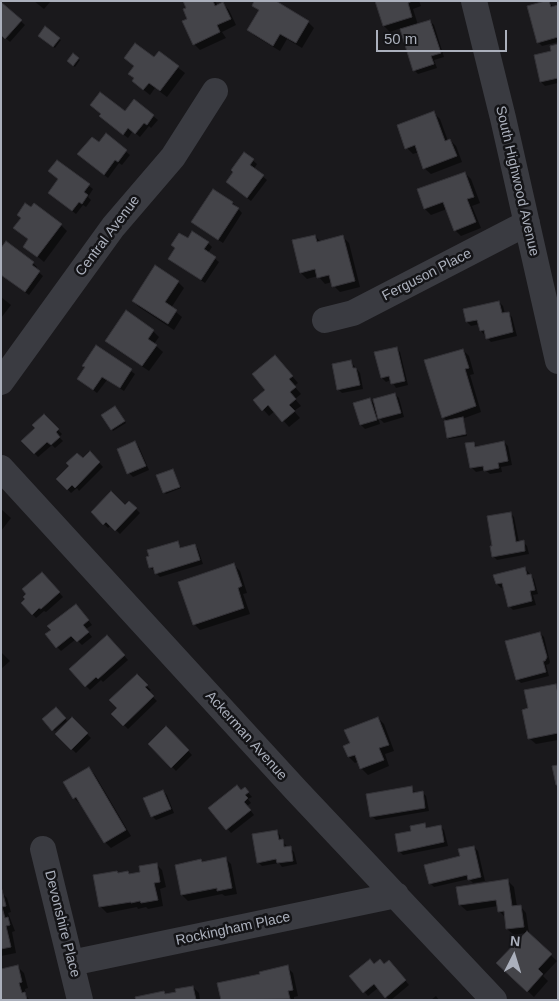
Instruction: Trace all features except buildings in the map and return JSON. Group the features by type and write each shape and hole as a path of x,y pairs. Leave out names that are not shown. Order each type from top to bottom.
{"street":[{"name":"South Highwood Avenue","path":"474,1 558,361"},
{"name":"Central Avenue","path":"1,382 113,226 173,157 215,91"},
{"name":"Ferguson Place","path":"326,320 353,313 527,223"},
{"name":"Ackerman Avenue","path":"1,468 296,790 494,1000"},
{"name":"Devonshire Place","path":"43,849 80,1000"},
{"name":"Rockingham Place","path":"71,963 396,895"}]}
